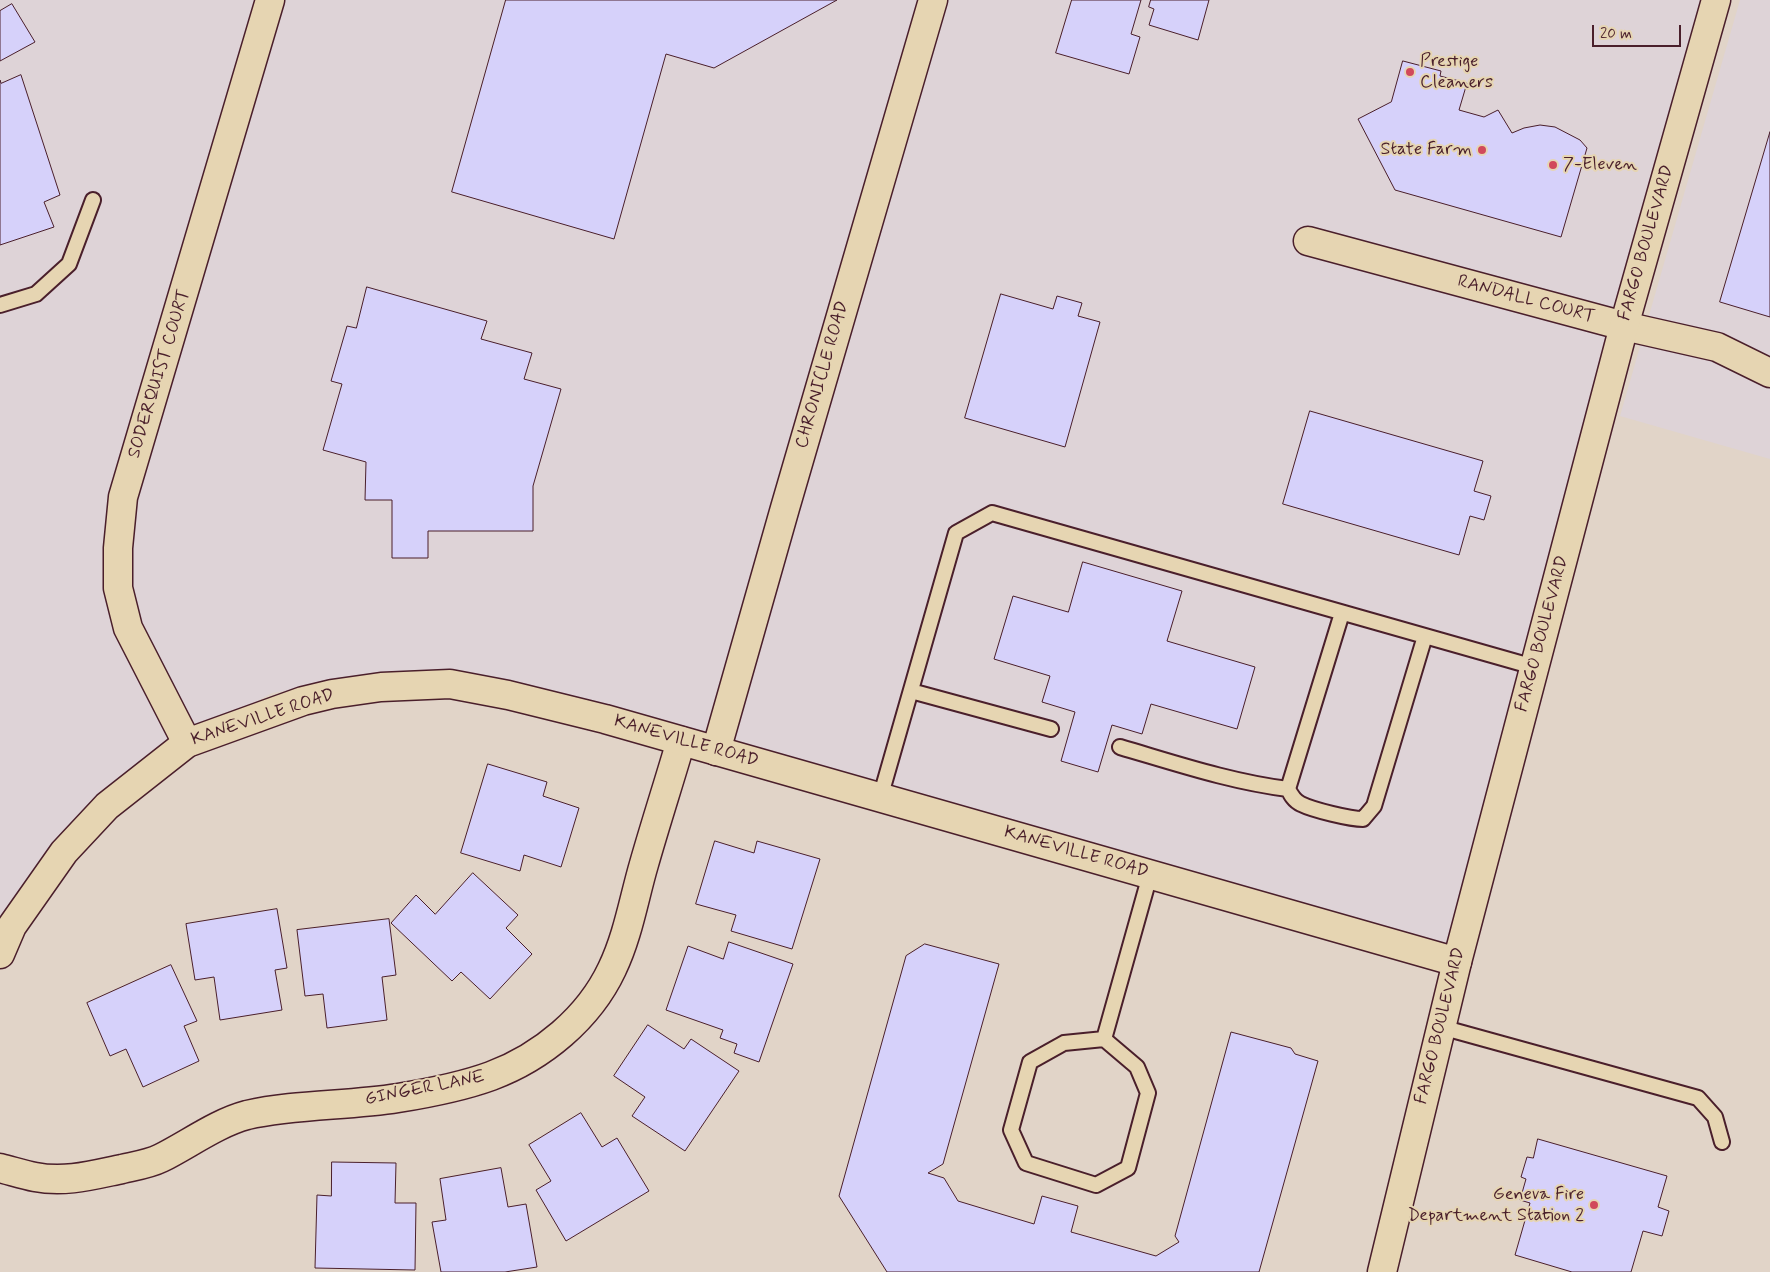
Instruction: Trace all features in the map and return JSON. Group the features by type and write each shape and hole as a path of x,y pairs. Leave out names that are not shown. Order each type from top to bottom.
{"street":[{"name":"SODERQUIST COURT","path":"187,742 128,628 118,588 118,548 123,497 270,0"},
{"name":"CHRONICLE ROAD","path":"716,751 784,508 933,0"},
{"name":"FARGO BOULEVARD","path":"1382,1272 1457,962 1534,668 1624,326 1716,0"},
{"name":"RANDALL COURT","path":"1308,240 1624,326 1717,346 1770,373"},
{"name":"KANEVILLE ROAD","path":"0,954 12,926 64,852 107,806 187,742 288,706 332,694 381,687 450,684 508,695 605,719 1457,962"},
{"name":"GINGER LANE","path":"0,1168 36,1178 63,1179 84,1177 159,1159 228,1122 245,1116 267,1111 396,1098 454,1087 493,1075 532,1056 573,1024 589,1006 612,970 622,945 681,741"}],"lane":[{"path":"0,305 36,294 69,264 92,200"},
{"path":"880,798 956,533 992,513 1534,668"},
{"path":"1342,613 1288,789 1292,798 1300,804 1353,819 1363,819 1374,806 1425,636"},
{"path":"910,691 1050,729"},
{"path":"1120,747 1263,786 1288,789"},
{"path":"1104,1039 1150,875"},
{"path":"1441,1027 1698,1098 1715,1117 1722,1142"},
{"path":"1104,1039 1137,1067 1148,1093 1128,1168 1096,1185 1026,1162 1011,1130 1030,1062 1064,1043 1104,1039"}],"shaded area":[{"path":"0,0 1706,0 1452,949 828,774 535,686 403,671 272,693 135,768 0,931"},
{"path":"1740,0 1770,0 1770,459 1620,416"}],"building":[{"path":"506,0 837,0 714,68 666,54 614,239 452,192"},
{"path":"1072,0 1141,0 1131,34 1140,37 1129,74 1056,53"},
{"path":"1151,0 1209,0 1198,40 1149,25 1154,9 1149,7"},
{"path":"12,4 35,42 0,61 0,11"},
{"path":"1403,61 1441,71 1440,76 1467,83 1459,110 1484,117 1498,110 1512,133 1524,128 1540,125 1555,127 1580,140 1587,148 1561,237 1395,190 1358,119 1391,102"},
{"path":"21,75 60,195 44,202 54,227 0,245 0,80 1,83"},
{"path":"1770,132 1770,317 1720,302"},
{"path":"367,287 487,321 481,339 532,353 524,379 561,389 533,486 533,531 428,531 428,558 392,558 392,500 365,500 366,462 323,450 342,384 331,381 347,326 356,328"},
{"path":"1001,294 1053,309 1057,296 1082,303 1078,316 1100,322 1065,447 965,418"},
{"path":"1310,411 1483,461 1474,491 1491,496 1484,520 1470,516 1459,555 1283,504"},
{"path":"1083,562 1182,591 1167,641 1255,667 1237,729 1151,704 1142,734 1112,725 1098,772 1061,761 1075,712 1042,702 1050,676 994,659 1013,596 1068,612"},
{"path":"488,764 547,782 543,796 579,808 561,867 524,855 520,871 461,853"},
{"path":"715,841 754,853 757,841 820,859 792,949 731,931 736,915 696,904"},
{"path":"473,873 518,915 506,928 532,954 490,999 461,972 452,981 391,923 416,895 435,914"},
{"path":"277,909 287,968 275,970 282,1010 220,1020 214,977 195,980 186,924"},
{"path":"389,919 396,975 382,977 387,1020 327,1028 323,994 305,996 297,930"},
{"path":"729,942 793,964 759,1062 734,1053 737,1044 720,1038 723,1030 666,1010 688,946 723,959"},
{"path":"925,944 999,964 943,1164 928,1173 944,1178 958,1201 1034,1224 1042,1196 1078,1206 1071,1232 1156,1256 1179,1242 1175,1236 1231,1032 1291,1048 1295,1054 1318,1061 1259,1272 887,1272 839,1196 906,956"},
{"path":"171,965 197,1021 184,1026 199,1061 143,1087 126,1049 110,1056 87,1003"},
{"path":"648,1025 684,1049 691,1039 739,1071 685,1151 632,1116 645,1097 614,1076"},
{"path":"581,1113 602,1147 617,1138 649,1191 566,1241 536,1190 551,1181 529,1145"},
{"name":"Geneva Fire Department Station 2","path":"1538,1139 1667,1176 1658,1207 1669,1211 1662,1236 1643,1231 1631,1272 1572,1272 1515,1255 1530,1203 1520,1200 1526,1179 1521,1177 1527,1157 1533,1158"},
{"path":"332,1162 396,1163 395,1203 416,1203 415,1270 315,1268 317,1195 331,1196"},
{"path":"501,1168 508,1207 526,1204 537,1267 505,1272 441,1272 432,1222 446,1220 440,1179"}],"place":[{"name":"Prestige Cleaners","path":"1410,72"},
{"name":"State Farm","path":"1482,150"},
{"name":"7-Eleven","path":"1553,165"},
{"name":"Geneva Fire Department Station 2","path":"1594,1205"}]}
